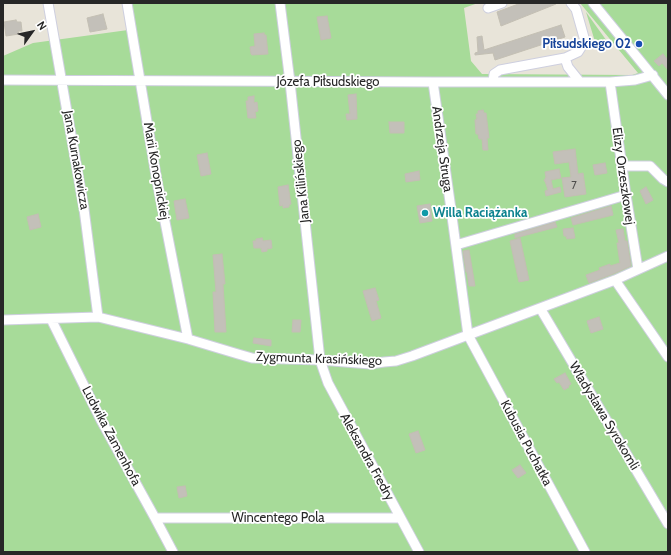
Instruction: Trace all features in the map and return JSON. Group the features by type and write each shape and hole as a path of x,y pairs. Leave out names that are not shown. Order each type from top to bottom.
{"street":[{"name":"Jana Kurnakowicza","path":"48,3 84,209 98,317"},
{"name":"Marii Konopnickiej","path":"127,3 157,181 188,339"},
{"name":"Jana Kilińskiego","path":"280,3 320,360"},
{"path":"488,8 502,3"},
{"path":"494,82 494,74 500,70 565,58 578,52 585,41 576,9 572,3"},
{"path":"593,3 667,91"},
{"path":"565,58 568,67 580,82"},
{"name":"Józefa Piłsudskiego","path":"3,80 610,82 635,80 653,75"},
{"name":"Andrzeja Struga","path":"433,82 468,335"},
{"name":"Elizy Orzeszkowej","path":"610,82 638,269"},
{"path":"622,166 650,166 668,182"},
{"path":"456,245 626,195"},
{"name":"Zygmunta Krasińskiego","path":"3,320 98,317 188,339 252,358 320,360 370,364 396,361 412,356 615,280 668,256"},
{"path":"615,280 668,357"},
{"name":"Władysława Syrokomli","path":"540,308 668,524"},
{"name":"Ludwika Zamenhofa","path":"51,319 101,420 173,552"},
{"name":"Kubusia Puchatka","path":"468,335 585,552"},
{"name":"Aleksandra Fredry","path":"320,360 328,383 419,552"},
{"name":"Wincentego Pola","path":"155,518 400,518"}],"green space":[{"path":"123,3 478,3 464,8 471,61 482,74 632,75 638,73 580,3 668,3 668,552 3,552 3,56 33,43 128,30"},
{"path":"586,12 609,44 596,45"}],"building":[{"path":"521,3 556,4 501,26 497,12"},
{"path":"103,14 107,29 90,32 87,18"},
{"path":"327,16 331,38 321,40 317,17"},
{"path":"16,20 17,22 21,22 22,31 18,31 19,34 6,36 4,22"},
{"path":"561,25 565,37 495,60 493,53 475,55 475,53 478,52 477,37 482,36 484,50"},
{"path":"264,33 264,35 266,35 268,54 252,55 250,47 255,46 254,34"},
{"path":"663,54 668,60 668,70 662,63 659,66 654,61"},
{"path":"356,94 357,119 347,120 346,114 350,114 348,95"},
{"path":"254,96 254,103 257,102 258,111 255,112 256,118 248,118 246,101 248,101 248,97"},
{"path":"483,110 484,113 486,113 489,138 487,138 488,150 483,150 482,139 479,139 478,134 476,134 476,114 478,114 478,111"},
{"path":"389,122 404,122 404,133 390,133"},
{"path":"575,149 578,174 583,173 586,194 565,197 562,178 571,177 569,162 555,164 553,152"},
{"path":"207,153 211,174 201,176 197,155"},
{"path":"605,163 607,173 595,175 593,165"},
{"path":"559,169 561,178 551,180 553,189 560,187 561,192 546,196 545,191 548,190 544,181 546,177 545,172"},
{"path":"419,171 420,180 406,182 405,174"},
{"path":"288,185 291,204 289,207 283,208 283,205 280,206 278,187"},
{"path":"646,187 653,200 646,204 640,191"},
{"path":"185,199 189,218 177,220 174,201"},
{"name":"Willa Raciążanka","path":"430,204 432,221 420,223 417,206"},
{"path":"611,206 613,215 573,225 571,218"},
{"path":"38,214 41,227 30,230 27,217"},
{"path":"555,222 557,227 515,238 515,234"},
{"path":"573,228 575,238 567,239 566,236 564,236 563,229"},
{"path":"623,229 625,241 627,241 631,266 589,283 586,275 600,270 599,268 610,264 610,266 620,263 617,243 619,243 616,230"},
{"path":"262,238 263,241 271,240 272,248 262,252 261,248 254,248 253,241"},
{"path":"520,238 529,280 519,282 510,241"},
{"path":"469,250 475,286 469,286 466,272 463,251"},
{"path":"222,254 225,284 223,284 226,332 215,332 213,292 216,292 213,255"},
{"path":"375,288 379,300 376,301 381,318 372,321 363,291"},
{"path":"599,317 603,329 591,333 587,321"},
{"path":"293,320 301,320 300,332 292,332"},
{"path":"254,338 271,340 271,346 253,343"},
{"path":"565,373 571,384 564,390 559,382 557,383 554,379"},
{"path":"418,431 425,450 416,453 409,434"},
{"path":"520,465 526,473 518,478 512,470"},
{"path":"185,486 187,496 179,498 177,487"}],"place":[{"name":"Piłsudskiego 02","path":"639,44"},
{"name":"Willa Raciążanka","path":"425,213"}]}
